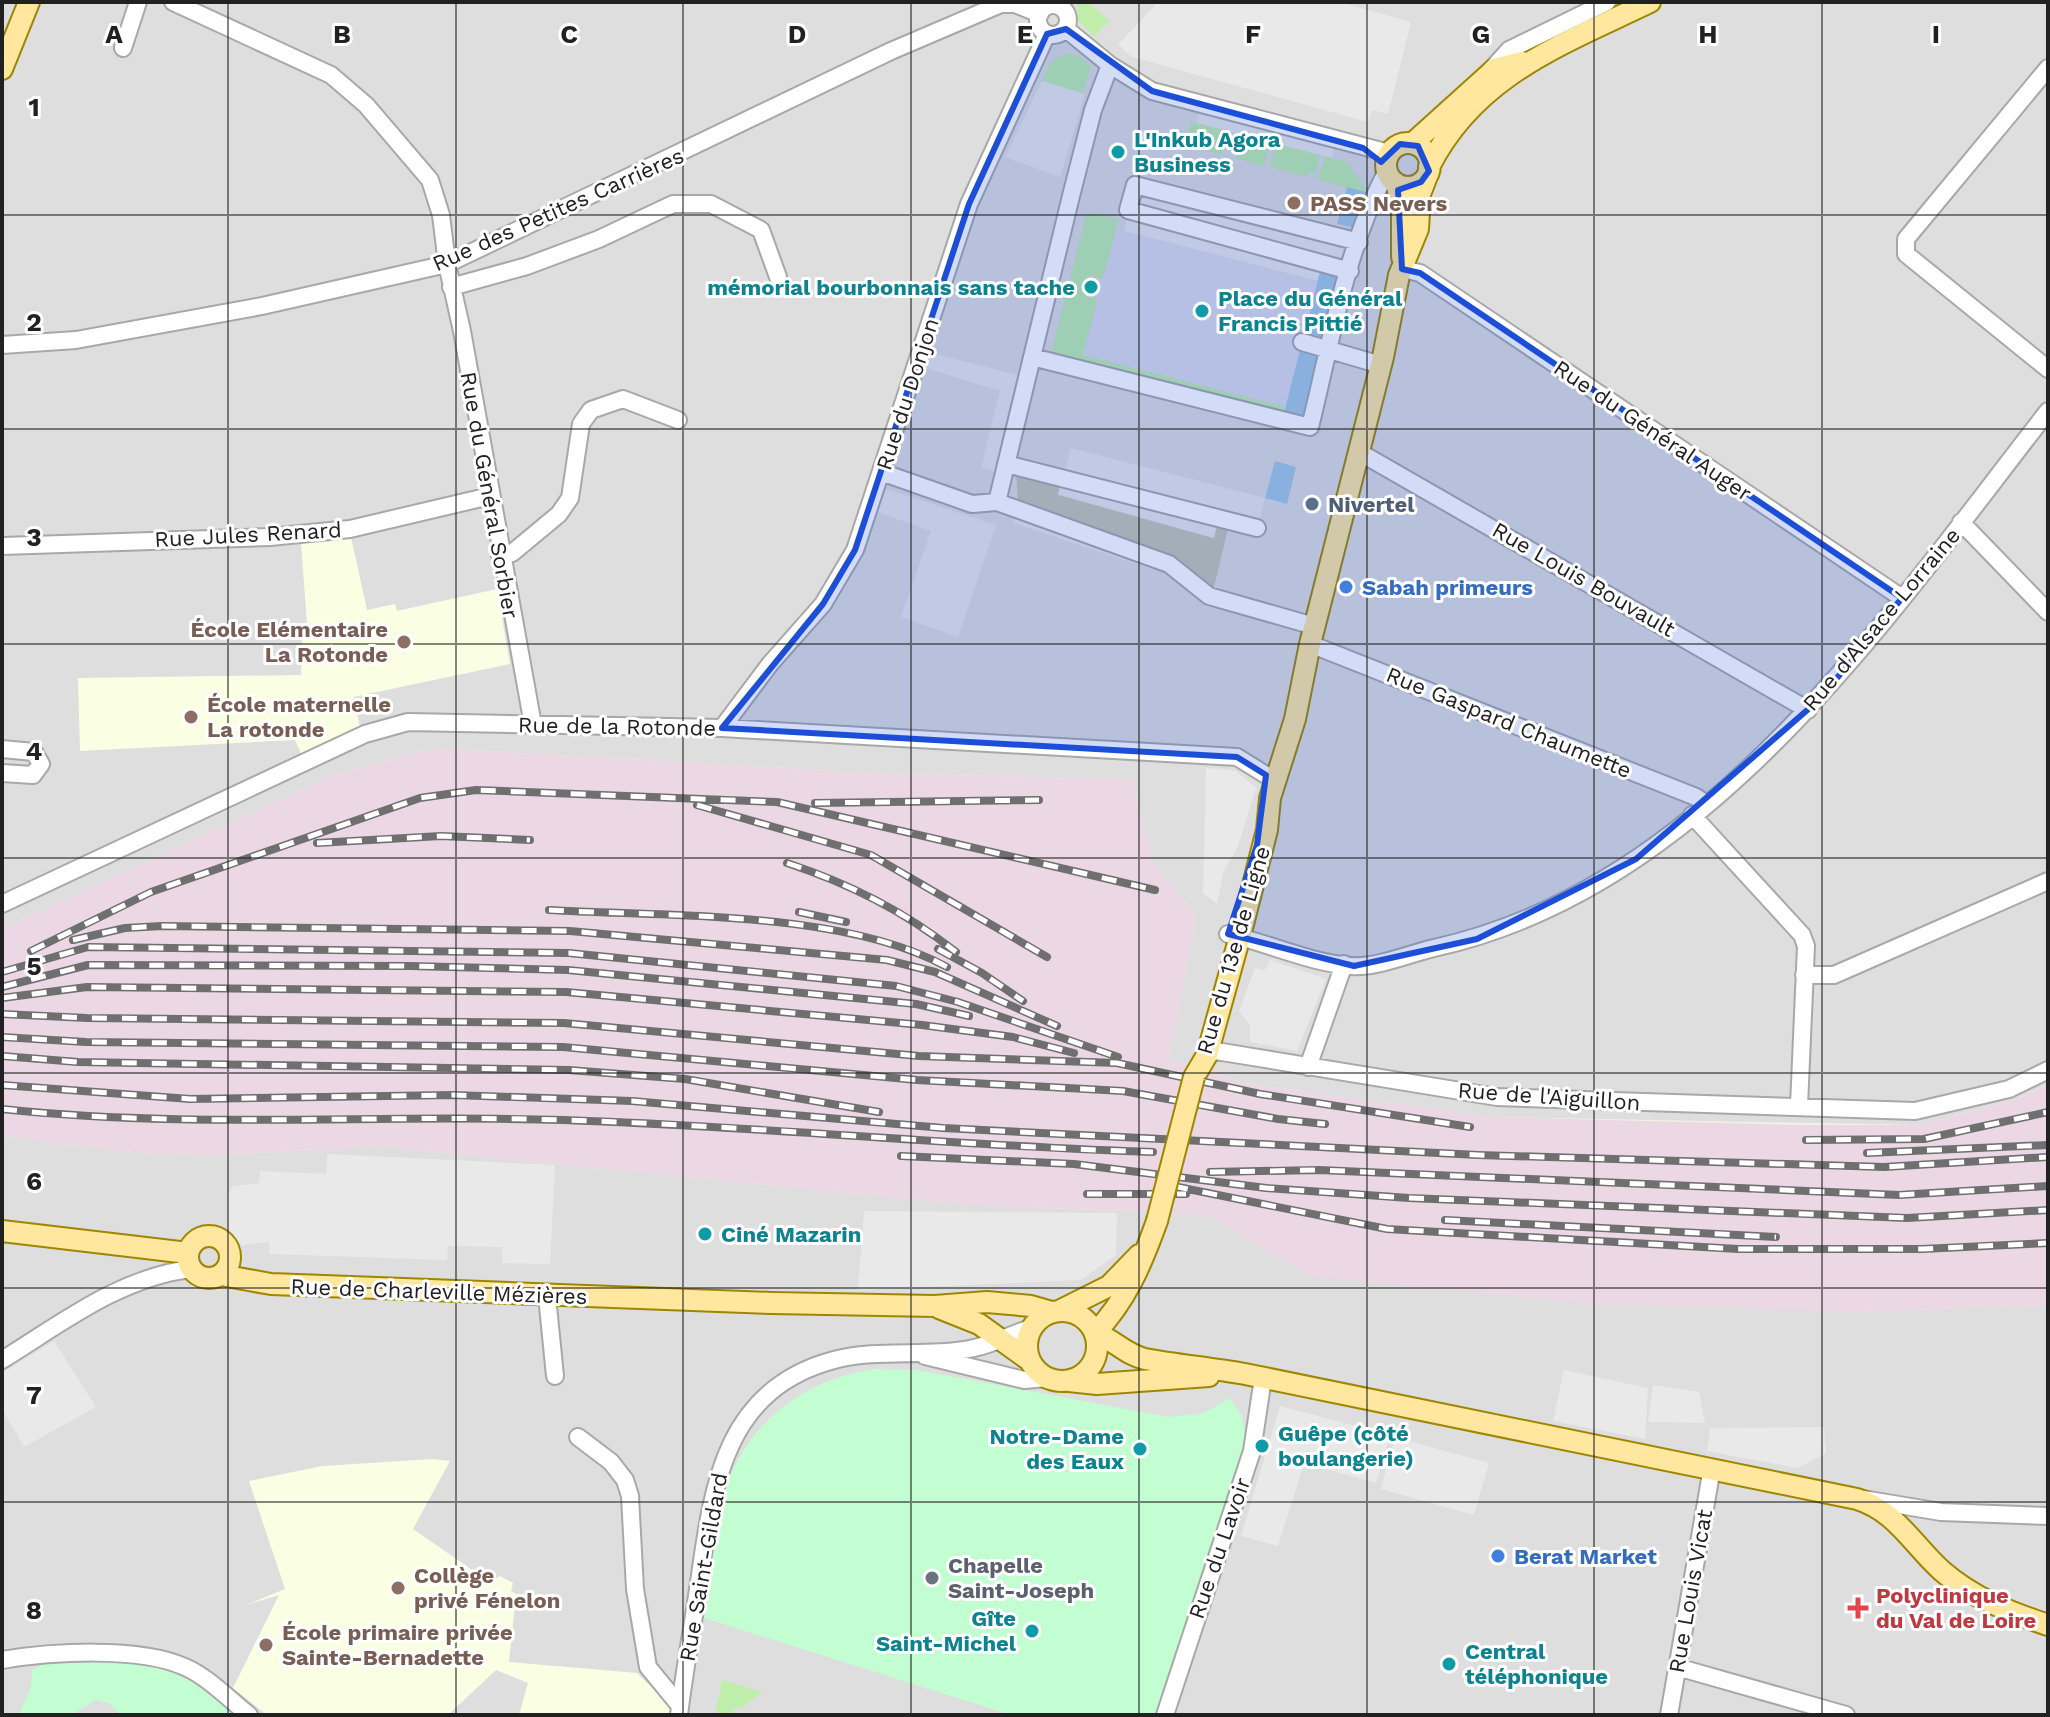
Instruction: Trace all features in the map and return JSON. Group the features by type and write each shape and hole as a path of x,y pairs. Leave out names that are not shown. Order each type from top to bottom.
{"main road":[{"path":"2,69 29,2"},
{"name":"Rue du 13e de Ligne","path":"1400,272 1418,229 1420,194 1429,169 1454,123 1473,103 1530,61 1650,2"},
{"name":"Rue du 13e de Ligne","path":"1413,143 1483,78 1508,64 1530,61"},
{"path":"1413,143 1425,151 1429,169 1416,185 1389,168 1400,144 1413,143"},
{"name":"Rue du 13e de Ligne","path":"1095,1333 1115,1312 1149,1243 1194,1077 1207,1055 1242,937 1242,900 1257,845 1266,775 1296,702 1381,365 1400,272 1402,208 1389,168"},
{"name":"Rue du 13e de Ligne","path":"1242,900 1267,830 1270,798 1295,719 1296,702"},
{"path":"1194,1077 1194,1058 1242,937"},
{"path":"2,1231 189,1261 208,1279 230,1274 226,1246 213,1236 195,1241 189,1261"},
{"name":"Rue du 13e de Ligne","path":"1057,1311 1109,1286 1149,1243"},
{"name":"Rue de Charleville Mézières","path":"230,1274 547,1296 935,1306"},
{"path":"935,1306 987,1302 1031,1306 1082,1316 1095,1333 1144,1359 1254,1376 1857,1499 1876,1505 1890,1515 1941,1570 1978,1597 2048,1625"},
{"path":"935,1306 979,1324 1029,1360 1047,1378 1097,1384 1254,1376"},
{"path":"1029,1360 1026,1349 1031,1328 1057,1311"},
{"path":"1069,1381 1087,1371 1093,1363 1097,1343 1095,1333"}],"street":[{"path":"123,48 138,2"},
{"name":"Rue du Général Sorbier","path":"173,2 331,75 366,105 430,180 441,215 451,287 533,725"},
{"path":"1483,78 1509,50 1607,2"},
{"name":"Rue des Petites Carrières","path":"2,345 76,340 248,309 447,264 891,51 1001,4 1015,4 1040,14"},
{"path":"1062,5 1068,17 1066,29 1057,35 1047,34 1038,23 1040,14 1046,7 1062,5"},
{"path":"1032,357 1310,427 1350,271 1389,168 1363,148 1152,91 1110,65 1066,29"},
{"name":"Rue du Donjon","path":"722,728 770,664 823,604 846,569 969,204 1047,34"},
{"path":"997,502 1093,110 1110,65"},
{"path":"2048,68 1906,239 1906,254 2048,369"},
{"path":"1350,271 1128,210 1135,185 1359,242"},
{"path":"451,287 584,245 673,204 711,204 761,230 778,277"},
{"name":"Rue du Général Auger","path":"1400,272 1420,273 1902,598"},
{"path":"1302,342 1381,365"},
{"path":"500,555 512,553 530,539 559,514 570,498 581,424 591,410 623,399 678,420"},
{"name":"Rue d'Alsace Lorraine","path":"1242,937 1354,966 1477,939 1575,894 1636,859 1706,804 1808,710 1902,598 2048,411"},
{"name":"Rue Louis Bouvault","path":"1359,452 1808,710"},
{"path":"1006,464 1257,528"},
{"name":"Rue Gaspard Chaumette","path":"881,472 972,504 997,502 1169,564 1209,596 1312,635 1706,804"},
{"name":"Rue Jules Renard","path":"2,546 350,529 490,496"},
{"path":"1961,522 2048,612"},
{"name":"Rue de la Rotonde","path":"2,904 365,734 408,722 722,728 1237,757 1266,775"},
{"path":"2,749 34,752 41,764 33,775 2,773"},
{"path":"1692,815 1802,935 1806,946 1799,1106"},
{"path":"1804,975 1834,975 2048,881"},
{"path":"1308,1067 1344,964"},
{"name":"Rue de l'Aiguillon","path":"1207,1055 1216,1051 1497,1097 1915,1111 2009,1089 2048,1070"},
{"path":"2,1360 123,1286 189,1261"},
{"path":"547,1296 555,1376"},
{"name":"Rue Saint-Gildard","path":"679,1711 718,1469 741,1424 771,1394 803,1371 868,1353 973,1348 1031,1328"},
{"name":"Rue Saint-Gildard","path":"912,1353 1024,1380 1047,1378"},
{"name":"Rue du Lavoir","path":"1165,1715 1252,1451 1254,1376"},
{"path":"578,1437 611,1462 625,1480 630,1496 635,1589 648,1667 679,1711"},
{"name":"Rue Louis Vicat","path":"1669,1715 1712,1468"},
{"path":"1857,1499 1904,1503 1941,1512 2048,1516"},
{"path":"2,1660 49,1652 155,1658 189,1668 249,1715"},
{"path":"1677,1667 1846,1715"}],"highlighted area":[{"path":"1066,29 1152,91 1363,148 1381,162 1400,144 1418,146 1429,171 1421,182 1398,190 1402,269 1420,273 1902,598 1820,699 1636,859 1477,939 1354,966 1228,934 1257,845 1266,775 1237,757 722,728 823,604 855,550 969,204 1047,34"}],"shaded area":[{"path":"2,2 2048,2 2048,1084 2014,1100 1918,1125 1492,1117 1244,1083 1169,1059 1196,916 1152,861 1132,779 894,774 435,748 336,774 2,929"},
{"path":"1158,2 1339,2 1411,22 1388,114 1372,110 1368,122 1132,57 1118,45"},
{"path":"1042,81 1085,94 1060,177 1005,157"},
{"path":"1199,113 1334,149 1332,158 1197,123"},
{"path":"1135,185 1359,242 1350,271 1323,263 1318,281 1124,231"},
{"name":"Place du Général Francis Pittié","path":"1116,229 1318,281 1286,407 1083,355"},
{"path":"931,353 1022,376 998,472 981,468 1000,391 926,368"},
{"path":"1071,448 1265,498 1255,535 1217,526 1214,538 1058,494"},
{"path":"1016,471 1061,482 1058,495 1213,538 1217,526 1228,529 1214,587 1177,559 1018,504"},
{"path":"886,489 996,525 958,637 901,617 931,531 878,512"},
{"path":"1011,515 1159,565 1151,569 1014,523"},
{"path":"351,537 367,610 395,604 397,611 497,589 510,664 353,697 360,727 301,754 295,740 80,751 78,678 301,675 302,624 307,623 301,543"},
{"path":"435,748 894,774 1133,779 1152,861 1196,916 1169,1059 1244,1083 1492,1117 1798,1125 1918,1125 2014,1100 2048,1084 2048,1305 1856,1312 1586,1303 1310,1276 1207,1215 962,1204 382,1147 214,1155 149,1154 2,1136 2,929 336,774"},
{"path":"1206,768 1236,771 1256,788 1238,846 1223,873 1217,904 1203,893"},
{"path":"1270,960 1326,979 1297,1051 1250,1042 1250,1025 1239,1011 1255,968 1265,970"},
{"path":"2,1136 149,1154 214,1155 382,1147 962,1204 1207,1215 1310,1276 1856,1312 2048,1305 2048,1715 2,1715"},
{"path":"327,1154 555,1165 550,1264 502,1263 502,1247 448,1246 447,1260 269,1254 269,1242 242,1245 228,1229 228,1193 233,1186 259,1183 260,1171 326,1174"},
{"path":"864,1211 1117,1213 1116,1255 1081,1280 858,1290"},
{"path":"54,1341 96,1407 24,1447 2,1409 2,1373"},
{"path":"1564,1370 1648,1388 1645,1439 1553,1421"},
{"path":"1653,1385 1699,1392 1705,1423 1648,1422"},
{"path":"1280,1406 1390,1435 1376,1483 1304,1463 1278,1546 1241,1536"},
{"path":"1824,1427 1826,1453 1798,1468 1707,1451 1710,1428"},
{"path":"1395,1437 1489,1463 1474,1515 1381,1489"},
{"name":"Collège privé Fénelon","path":"432,1459 450,1461 413,1529 491,1583 500,1576 513,1583 511,1591 516,1594 509,1662 637,1673 670,1705 669,1715 519,1715 528,1683 496,1670 448,1715 267,1715 233,1688 279,1595 246,1605 285,1589 249,1481 322,1466"}],"green space":[{"path":"1077,2 1088,2 1109,21 1094,37 1078,20"},
{"path":"1065,54 1079,56 1091,66 1083,93 1042,81 1051,62"},
{"path":"1191,122 1228,130 1222,155 1185,145"},
{"path":"1234,132 1270,142 1264,166 1235,158 1236,154 1228,151"},
{"path":"1276,143 1320,154 1316,173 1309,172 1307,177 1270,167"},
{"path":"1325,156 1352,164 1351,169 1367,189 1366,192 1318,180"},
{"name":"Place du Général Francis Pittié","path":"1087,212 1119,219 1116,229 1318,281 1305,333 1089,275 1085,296 1300,350 1282,420 1049,362"},
{"path":"874,1369 917,1370 1169,1417 1204,1413 1230,1398 1242,1416 1246,1443 1162,1715 1011,1715 704,1618 722,1500 738,1461 751,1440 785,1406 805,1393 850,1374"},
{"path":"51,1660 153,1664 191,1681 237,1715 120,1715 109,1703 96,1700 71,1715 19,1715 31,1687 32,1670"},
{"path":"722,1680 762,1692 741,1708 734,1708 731,1715 715,1715"}],"water":[{"path":"1347,187 1366,192 1356,228 1337,224"},
{"path":"1322,263 1346,270 1328,339 1305,333"},
{"path":"1300,350 1324,357 1305,426 1284,413"},
{"path":"1275,461 1296,467 1287,504 1265,498"}],"railway":[{"path":"31,951 151,892 420,798 476,790 777,802 1155,890"},
{"path":"815,803 1039,800"},
{"path":"697,805 871,855 1047,957"},
{"path":"317,843 441,836 530,840"},
{"path":"787,863 876,900 956,952"},
{"path":"549,910 700,916 807,926 905,948 947,967"},
{"path":"799,912 846,922"},
{"path":"73,940 125,928 162,926 570,931 887,960 935,972 1057,1026"},
{"path":"2,972 88,947 569,953 896,986 958,1002 1118,1057"},
{"path":"938,949 982,973 1023,1001"},
{"path":"2,987 88,965 568,970 916,1004 969,1016"},
{"path":"2,998 87,987 566,992 922,1025 1013,1037 1074,1053"},
{"path":"2,1014 87,1018 564,1023 919,1056 1117,1063 1260,1094 1470,1127"},
{"path":"2,1037 86,1042 563,1047 917,1080 1123,1091 1278,1119 1325,1124"},
{"path":"2,1056 78,1062 569,1070 685,1079 879,1112"},
{"path":"2,1085 190,1099 453,1095 632,1101 943,1128 1478,1155 1884,1167 2048,1157"},
{"path":"2,1109 212,1120 563,1120 1153,1152"},
{"path":"1806,1140 1924,1139 2048,1112"},
{"path":"1867,1153 2048,1145"},
{"path":"901,1156 1074,1164 1266,1188 1409,1198 1907,1218 2048,1210"},
{"path":"1210,1172 1319,1170 1899,1195 2048,1186"},
{"path":"1173,1186 1387,1229 1738,1249 1922,1249 2048,1243"},
{"path":"1087,1194 1186,1194"},
{"path":"1445,1220 1776,1237"}],"place":[{"name":"L'Inkub Agora Business","path":"1118,152"},
{"name":"PASS Nevers","path":"1294,203"},
{"name":"mémorial bourbonnais sans tache","path":"1091,287"},
{"name":"Place du Général Francis Pittié","path":"1202,311"},
{"name":"Nivertel","path":"1312,504"},
{"name":"Sabah primeurs","path":"1346,587"},
{"name":"École Elémentaire La Rotonde","path":"404,642"},
{"name":"École maternelle La rotonde","path":"191,717"},
{"name":"Ciné Mazarin","path":"705,1234"},
{"name":"Guêpe (côté boulangerie)","path":"1262,1446"},
{"name":"Notre-Dame des Eaux","path":"1140,1449"},
{"name":"Berat Market","path":"1498,1556"},
{"name":"Chapelle Saint-Joseph","path":"932,1578"},
{"name":"Collège privé Fénelon","path":"398,1588"},
{"name":"Polyclinique du Val de Loire","path":"1858,1608"},
{"name":"Gîte Saint-Michel","path":"1032,1631"},
{"name":"École primaire privée Sainte-Bernadette","path":"266,1645"},
{"name":"Central téléphonique","path":"1449,1664"}]}
